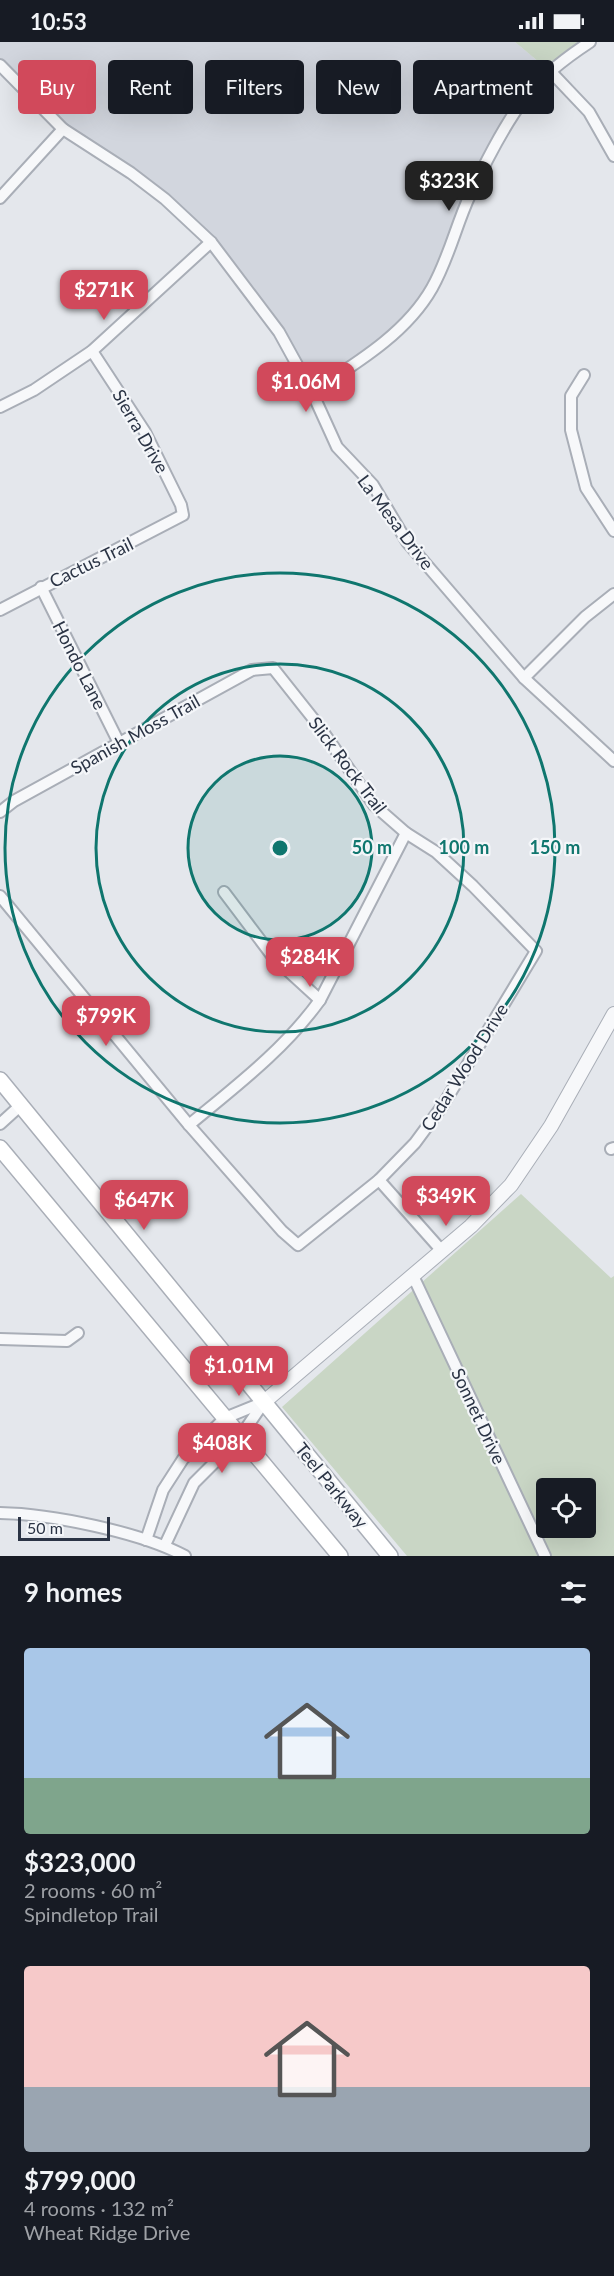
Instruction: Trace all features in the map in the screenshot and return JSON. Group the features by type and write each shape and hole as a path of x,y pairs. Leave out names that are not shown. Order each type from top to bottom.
{"main road":[{"name":"Teel Parkway","path":"0,1080 390,1556"},
{"path":"0,1148 340,1556"}],"street":[{"path":"554,71 590,42"},
{"name":"La Mesa Drive","path":"0,65 63,129 131,173 165,199 211,242 279,332 312,392 337,447 373,485 407,542 524,678 614,761"},
{"path":"554,75 589,112 614,156"},
{"path":"312,392 370,355 406,321 432,289 455,239 470,196 516,114"},
{"path":"0,198 63,129"},
{"path":"0,407 33,390 92,351 211,242"},
{"name":"Sierra Drive","path":"92,351 145,432 181,505 183,515"},
{"path":"584,375 571,396 571,430 586,488 614,531"},
{"name":"Cactus Trail","path":"0,610 183,515"},
{"name":"Hondo Lane","path":"41,587 119,743"},
{"path":"524,678 585,617 614,594"},
{"name":"Spanish Moss Trail","path":"0,812 14,801 252,670 273,668"},
{"name":"Slick Rock Trail","path":"273,668 319,726 374,806 406,833 436,852 537,951"},
{"path":"0,896 189,1125 283,1046 320,1000 406,833"},
{"path":"224,892 273,957 320,1000"},
{"name":"Cedar Wood Drive","path":"189,1125 282,1231 298,1245 379,1180 415,1143 443,1105 537,951"},
{"path":"165,1545 194,1483 240,1437 264,1402 491,1207 531,1159 614,1014"},
{"path":"0,1124 21,1105"},
{"path":"379,1180 442,1251"},
{"name":"Sonnet Drive","path":"413,1276 545,1556"},
{"path":"0,1339 67,1341 78,1334"},
{"path":"146,1540 163,1490 183,1459 225,1418 264,1402"},
{"path":"0,1513 51,1519 119,1532 165,1545 185,1556"}],"shaded area":[{"path":"0,42 515,42 536,60 413,60 413,114 516,114 492,153 431,289 406,321 312,392 279,332 211,242 165,199 63,129 48,114 96,114 96,60 18,60 18,83 0,65"}],"green space":[{"path":"515,42 590,42 554,71 554,60 536,60"},
{"path":"521,1194 611,1278 614,1276 614,1556 407,1556 282,1407"}]}
